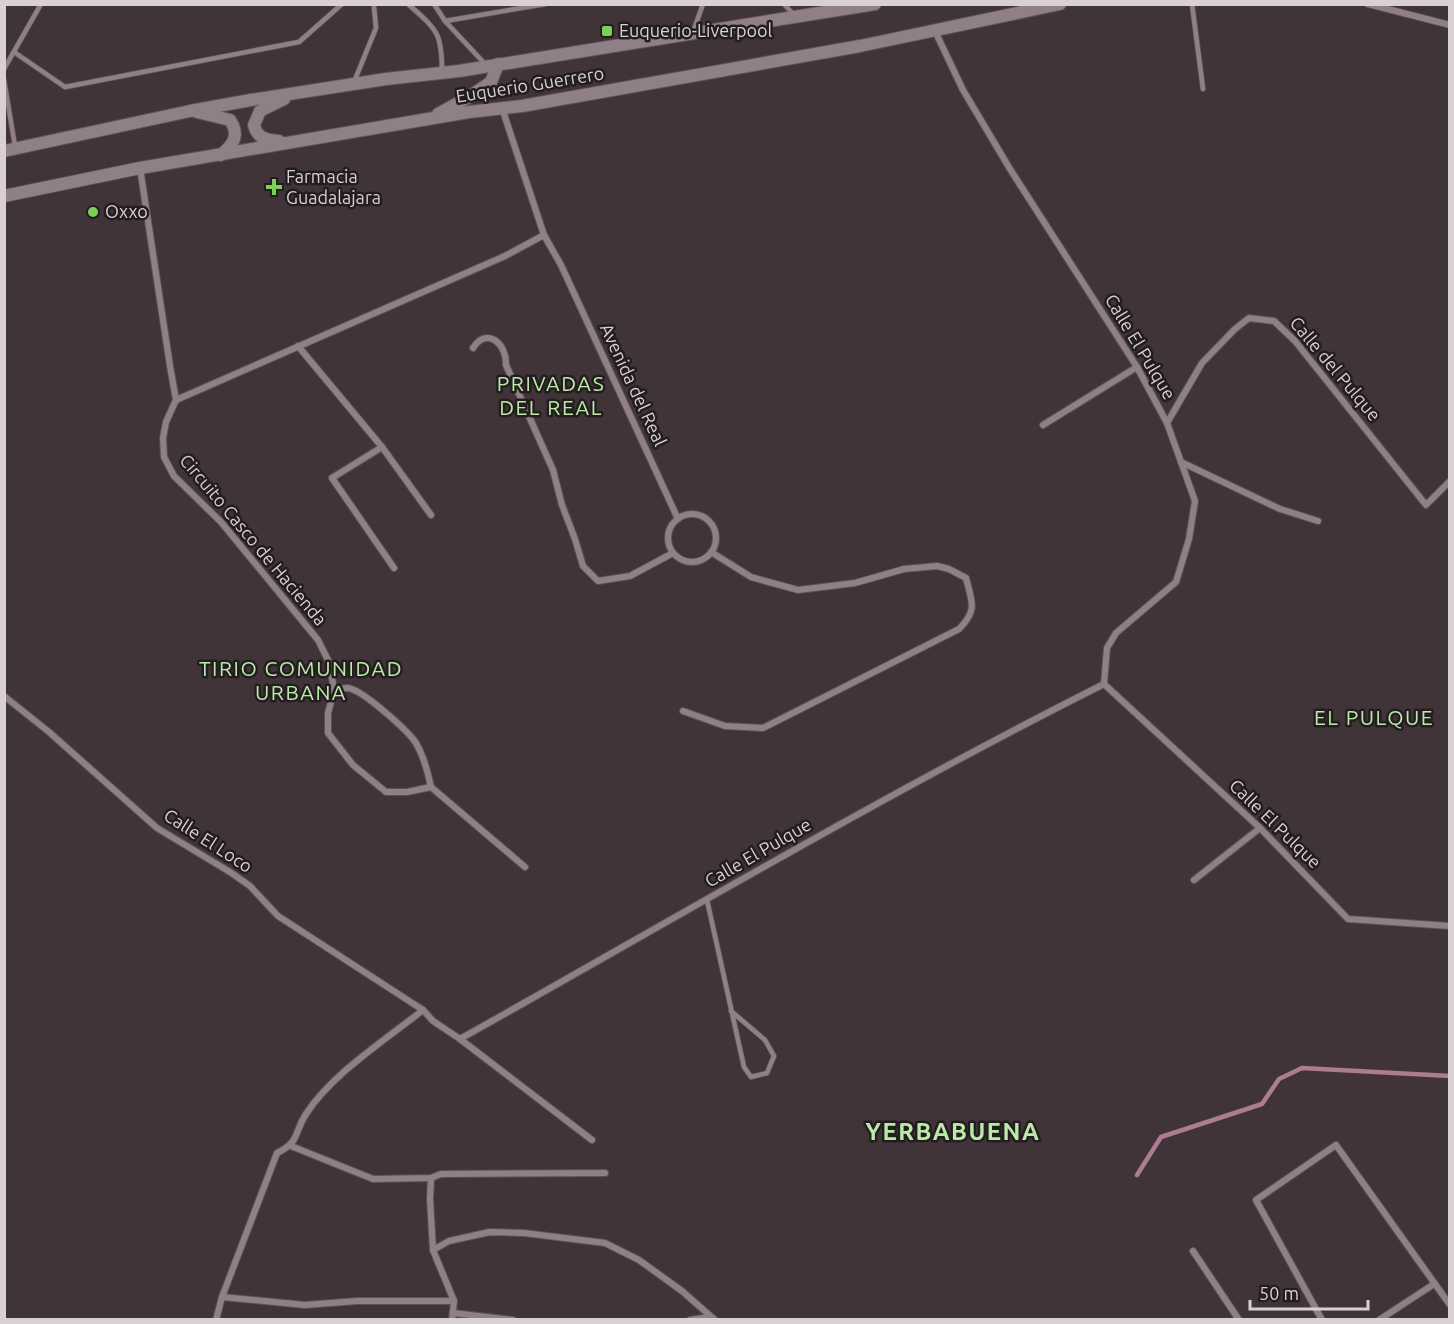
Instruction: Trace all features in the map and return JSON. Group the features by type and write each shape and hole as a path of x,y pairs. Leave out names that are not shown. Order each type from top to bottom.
{"main road":[{"name":"Euquerio Guerrero","path":"4,196 140,168 502,108 935,32 1060,4"},
{"name":"Euquerio Guerrero","path":"10,150 190,111 872,5"},
{"path":"426,120 469,97 491,82 493,65"},
{"path":"293,143 266,140 258,135 254,125 256,117 264,108 296,94"},
{"path":"190,111 230,120 235,128 234,144 220,155"}],"street":[{"path":"1368,4 1449,25"},
{"name":"Calle El Pulque","path":"935,32 963,90 1004,159 1137,367 1167,423 1195,501 1189,539 1176,582 1116,633 1107,648 1104,684"},
{"name":"Avenida del Real","path":"502,108 544,235 561,265 678,519"},
{"path":"140,168 176,400 505,256 544,235"},
{"name":"Calle del Pulque","path":"1167,423 1202,363 1235,328 1250,318 1274,321 1295,341 1426,505 1449,481"},
{"path":"472,348 477,341 488,338 498,341 504,348 507,357 506,365 553,470 562,505 583,566 598,581 630,576 673,552"},
{"path":"298,346 382,447 431,515"},
{"path":"1042,425 1137,367"},
{"name":"Circuito Casco de Hacienda","path":"176,400 166,422 163,438 164,457 174,476 221,522 318,640 330,664 334,691"},
{"path":"382,447 332,478 394,568"},
{"path":"1181,462 1280,509 1318,521"},
{"path":"690,514 703,517 713,526 716,540 711,552 703,560 692,562 681,560 673,552 668,541 670,529 678,519 690,514"},
{"path":"683,711 725,726 763,728 959,629 969,620 974,607 966,578 949,569 937,566 904,569 855,583 798,590 751,577 711,552"},
{"name":"Calle El Pulque","path":"1104,684 1260,828 1348,919 1449,926"},
{"name":"Calle El Pulque","path":"460,1039 814,838 989,742 1104,684"},
{"path":"431,787 407,792 386,792 353,765 328,733 328,712 334,691 348,687 362,693 385,712 415,742 428,770 431,787 525,867"},
{"name":"Calle El Loco","path":"4,696 49,732 157,828 230,872 250,886 278,916 423,1010 433,1021 460,1039"},
{"path":"1194,880 1260,828"},
{"path":"216,1320 222,1297 277,1153 291,1146 305,1115 331,1083 423,1010"},
{"path":"460,1039 592,1140"},
{"path":"1322,1320 1256,1200 1336,1145 1449,1305"},
{"path":"291,1146 373,1179 431,1178 441,1174 606,1173"},
{"path":"431,1178 433,1250 454,1301 453,1316 513,1320"},
{"path":"433,1250 449,1241 490,1232 524,1233 605,1243 639,1260 712,1318"},
{"path":"1193,1251 1239,1320"},
{"path":"1379,1320 1434,1284"},
{"path":"222,1297 305,1305 357,1301 454,1301"},
{"path":"690,1320 712,1318"}],"lane":[{"path":"4,69 41,4"},
{"path":"14,52 65,87 299,42 342,4"},
{"path":"408,4 433,27 442,46 442,72"},
{"path":"434,4 446,21 493,65"},
{"path":"501,12 504,4"},
{"path":"446,21 545,4"},
{"path":"692,34 703,4"},
{"path":"784,4 796,17"},
{"path":"1192,4 1203,90"},
{"path":"353,84 376,28 374,7"},
{"path":"4,80 10,150"},
{"path":"707,900 731,1011 744,1067 751,1077 767,1073 774,1056 765,1040 731,1011"}],"waterway":[{"path":"1137,1175 1161,1137 1262,1104 1279,1079 1302,1068 1450,1076"}],"place":[{"name":"Euquerio-Liverpool","path":"607,31"},
{"name":"Farmacia Guadalajara","path":"274,187"},
{"name":"Oxxo","path":"93,212"}],"district":[{"name":"PRIVADAS DEL REAL","path":"551,396"},
{"name":"TIRIO COMUNIDAD URBANA","path":"301,681"},
{"name":"EL PULQUE","path":"1374,718"},
{"name":"YERBABUENA","path":"953,1132"}]}
